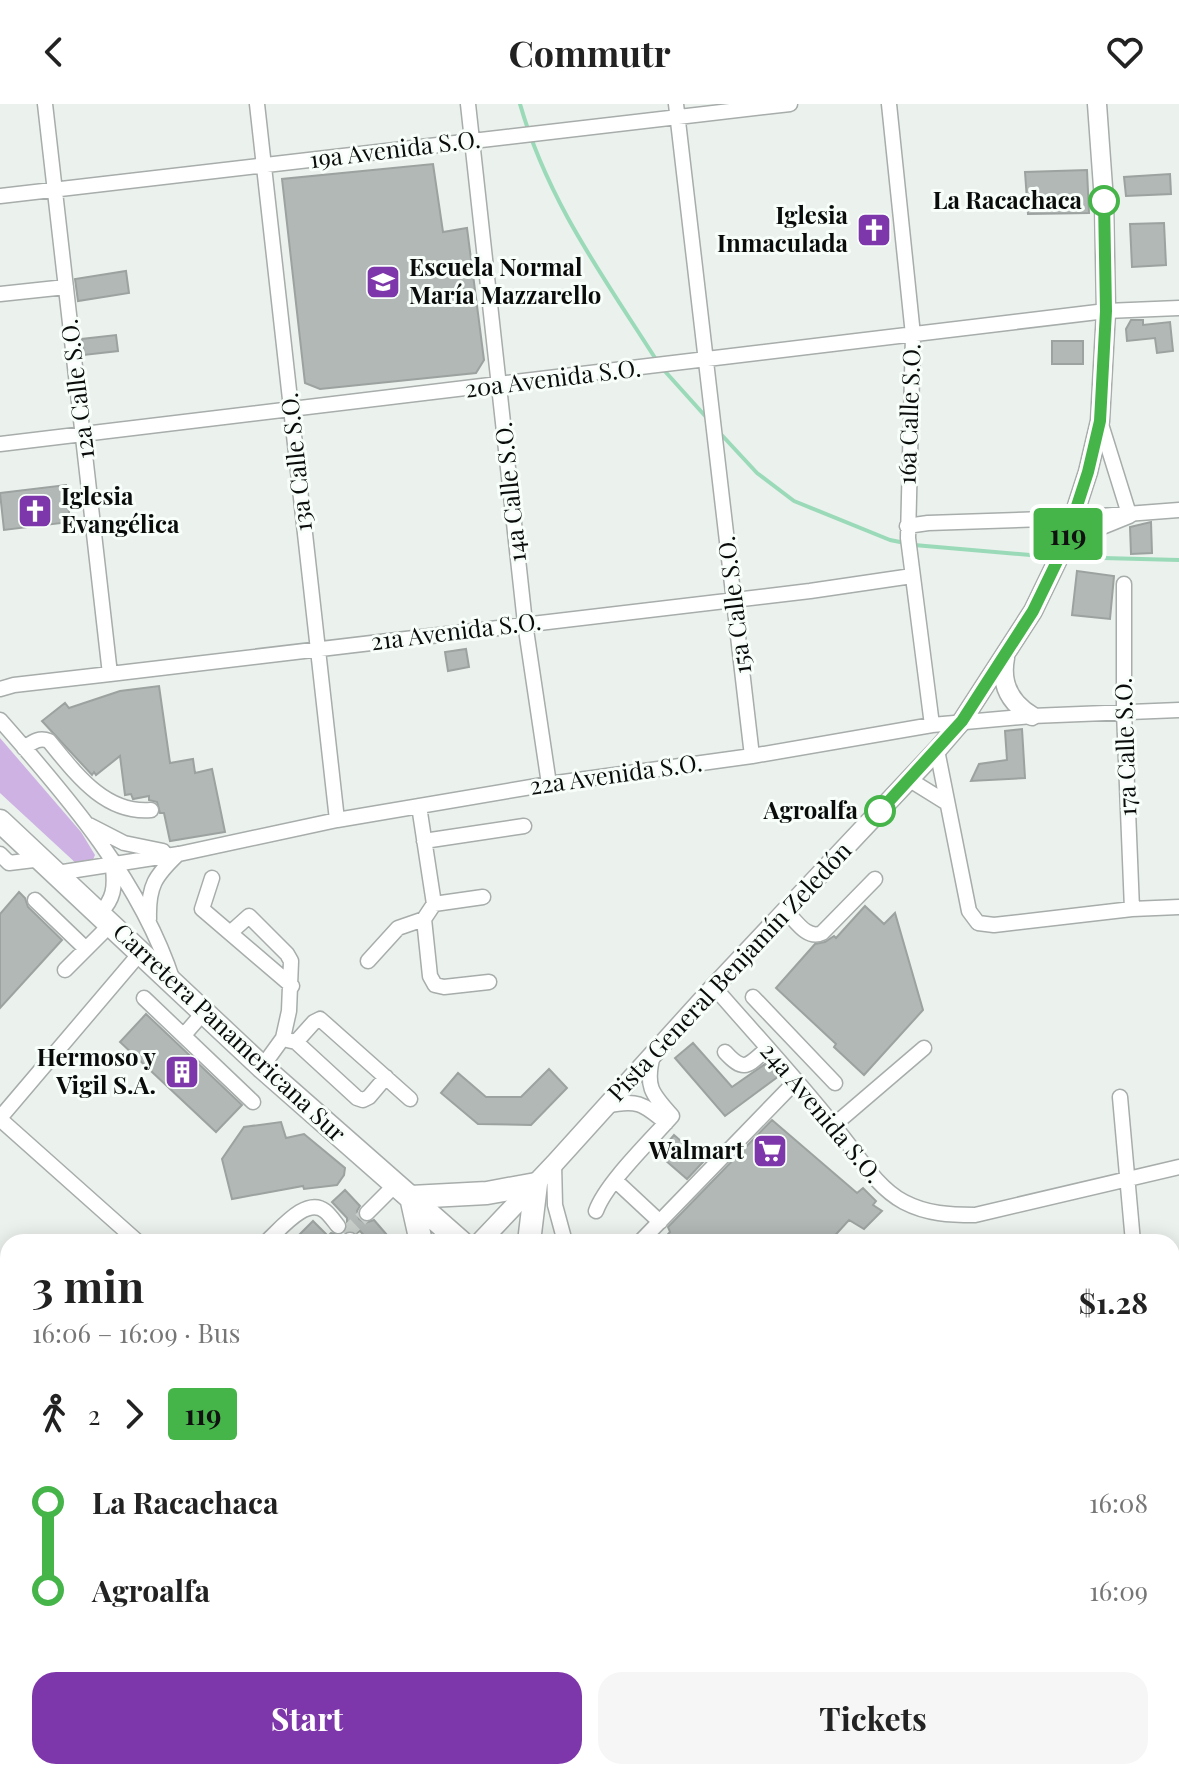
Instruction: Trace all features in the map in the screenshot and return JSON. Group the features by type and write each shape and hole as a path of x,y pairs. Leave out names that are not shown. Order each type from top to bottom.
{"highway":[{"name":"Carretera Panamericana Sur","path":"0,821 262,1067 452,1234"},
{"path":"418,1234 404,1190 487,1193 536,1184 530,1234"}],"main road":[{"name":"Pista General Benjamín Zeledón","path":"488,1234 937,750 962,721 1005,658 1061,554 1100,421 1106,311 1104,201 1097,104"},
{"path":"1041,519 1061,554 1097,527 1129,514"},
{"path":"1005,658 1004,676 1008,692 1017,705 1032,716"}],"street":[{"name":"12a Calle S.O.","path":"45,104 110,674"},
{"name":"13a Calle S.O.","path":"257,104 337,820"},
{"name":"14a Calle S.O.","path":"468,104 525,623 549,784"},
{"name":"19a Avenida S.O.","path":"0,196 529,134 677,110 790,104"},
{"name":"16a Calle S.O.","path":"889,104 913,335 909,556 932,725"},
{"path":"677,110 706,360"},
{"path":"0,294 66,287"},
{"name":"20a Avenida S.O.","path":"0,444 1106,311 1179,308"},
{"name":"15a Calle S.O.","path":"706,360 752,756"},
{"path":"1100,421 1129,514"},
{"path":"908,532 928,523 1074,518 1179,510"},
{"name":"21a Avenida S.O.","path":"0,689 912,576"},
{"name":"17a Calle S.O.","path":"1124,584 1124,712 1132,909"},
{"name":"22a Avenida S.O.","path":"0,854 9,863 49,866 112,864 179,854 419,806 549,784 752,756 932,725 1032,716 1179,710"},
{"path":"0,720 85,823 149,920 174,983"},
{"path":"24,748 35,741 49,741 82,781 119,807 151,810"},
{"path":"937,750 969,911 978,923 994,925 1132,909 1179,907"},
{"path":"910,780 947,803"},
{"path":"63,793 82,781"},
{"path":"368,961 398,928 424,919 434,904 419,806"},
{"path":"85,823 124,843 179,854"},
{"path":"424,841 524,826"},
{"path":"149,920 148,900 152,886 159,872 179,854"},
{"path":"65,970 86,949 106,919 114,889 112,864"},
{"path":"212,878 202,909 292,986"},
{"path":"786,911 809,934 816,936 875,879"},
{"path":"434,904 483,897"},
{"path":"35,900 86,949"},
{"path":"230,933 249,916 287,954 292,969 289,1040"},
{"path":"424,919 430,976 435,985 444,987 489,982"},
{"path":"129,1234 0,1119 141,952"},
{"name":"24a Avenida S.O.","path":"714,987 834,1125 881,1185 901,1201 923,1211 975,1215 1179,1167"},
{"path":"753,997 835,1083"},
{"path":"144,998 253,1102"},
{"path":"184,1035 204,1012"},
{"path":"753,1032 771,1016"},
{"path":"262,1067 289,1040 320,1019 410,1099"},
{"path":"289,1040 357,1098 363,1100 369,1097 386,1077"},
{"path":"725,1052 742,1067 749,1065 768,1048"},
{"path":"834,1125 924,1048"},
{"path":"653,1053 648,1080 650,1090 669,1119"},
{"path":"648,1234 796,1081"},
{"path":"1120,1097 1132,1234"},
{"path":"606,1106 634,1102 669,1119"},
{"path":"596,1211 616,1181 669,1119"},
{"path":"554,1164 555,1205 563,1234"},
{"path":"616,1181 660,1222"},
{"path":"367,1213 404,1190"},
{"path":"275,1234 304,1209 314,1206 324,1210 338,1226"}],"shaded area":[{"path":"0,738 81,832 95,855 91,864 79,866 0,793"}],"building":[{"name":"Escuela Normal María Mazzarello","path":"433,164 443,232 467,228 484,360 476,373 320,389 305,383 282,179"},
{"path":"1087,170 1089,213 1028,214 1025,172"},
{"path":"1170,174 1171,194 1126,196 1124,177"},
{"path":"1164,223 1166,265 1132,267 1130,224"},
{"path":"126,271 129,293 78,301 75,279"},
{"path":"1131,320 1143,320 1143,325 1170,322 1173,351 1157,353 1155,338 1127,341 1126,329"},
{"path":"116,335 118,351 84,355 82,339"},
{"path":"1052,341 1083,341 1083,364 1052,364"},
{"name":"Iglesia Evangélica","path":"66,485 70,522 4,530 0,493"},
{"path":"1151,522 1152,553 1131,554 1130,527"},
{"path":"1077,571 1114,576 1110,619 1072,615"},
{"path":"466,649 469,667 448,671 445,652"},
{"path":"159,686 170,763 193,759 195,773 212,769 225,832 170,841 164,813 160,813 157,802 149,800 149,796 133,799 131,794 125,795 120,756 92,775 42,721 65,703 69,708 120,691"},
{"path":"1022,729 1025,778 971,781 979,764 1007,760 1005,731"},
{"path":"19,892 28,907 62,940 0,1008 0,914"},
{"path":"865,906 884,924 895,913 923,1010 864,1075 776,988 815,944 834,936 836,938"},
{"name":"Hermoso y Vigil S.A.","path":"146,1014 242,1105 216,1132 120,1042"},
{"path":"693,1043 732,1087 765,1064 779,1076 725,1116 675,1058"},
{"path":"549,1069 567,1088 531,1125 478,1124 441,1093 458,1073 486,1097 521,1097"},
{"name":"Walmart","path":"772,1120 857,1193 863,1188 876,1201 873,1205 882,1211 864,1229 849,1220 836,1234 668,1234 668,1227"},
{"path":"281,1122 286,1138 304,1134 345,1168 344,1175 337,1185 304,1189 303,1186 232,1199 222,1159 244,1127"},
{"path":"674,1135 704,1161 687,1179 658,1154"},
{"path":"345,1190 360,1206 357,1211 359,1219 365,1223 374,1220 386,1234 347,1231 347,1218 332,1202"},
{"path":"313,1221 326,1234 300,1234"}],"waterway":[{"path":"520,104 561,206 657,361"},
{"path":"662,368 707,418"},
{"path":"718,431 757,473 794,501 890,540 905,543"},
{"path":"914,545 1053,557"},
{"path":"1065,557 1179,560"}],"tunnel":[{"path":"345,1234 367,1213"}],"bus line":[{"name":"119","path":"880,811 962,721 1033,611 1063,549 1088,472 1100,421 1106,311 1104,201"}],"place":[{"name":"La Racachaca","path":"1104,201"},
{"name":"Iglesia Inmaculada","path":"874,230"},
{"name":"Escuela Normal María Mazzarello","path":"383,282"},
{"name":"Iglesia Evangélica","path":"35,511"},
{"name":"Agroalfa","path":"880,811"},
{"name":"Hermoso y Vigil S.A.","path":"182,1072"},
{"name":"Walmart","path":"770,1151"}]}
